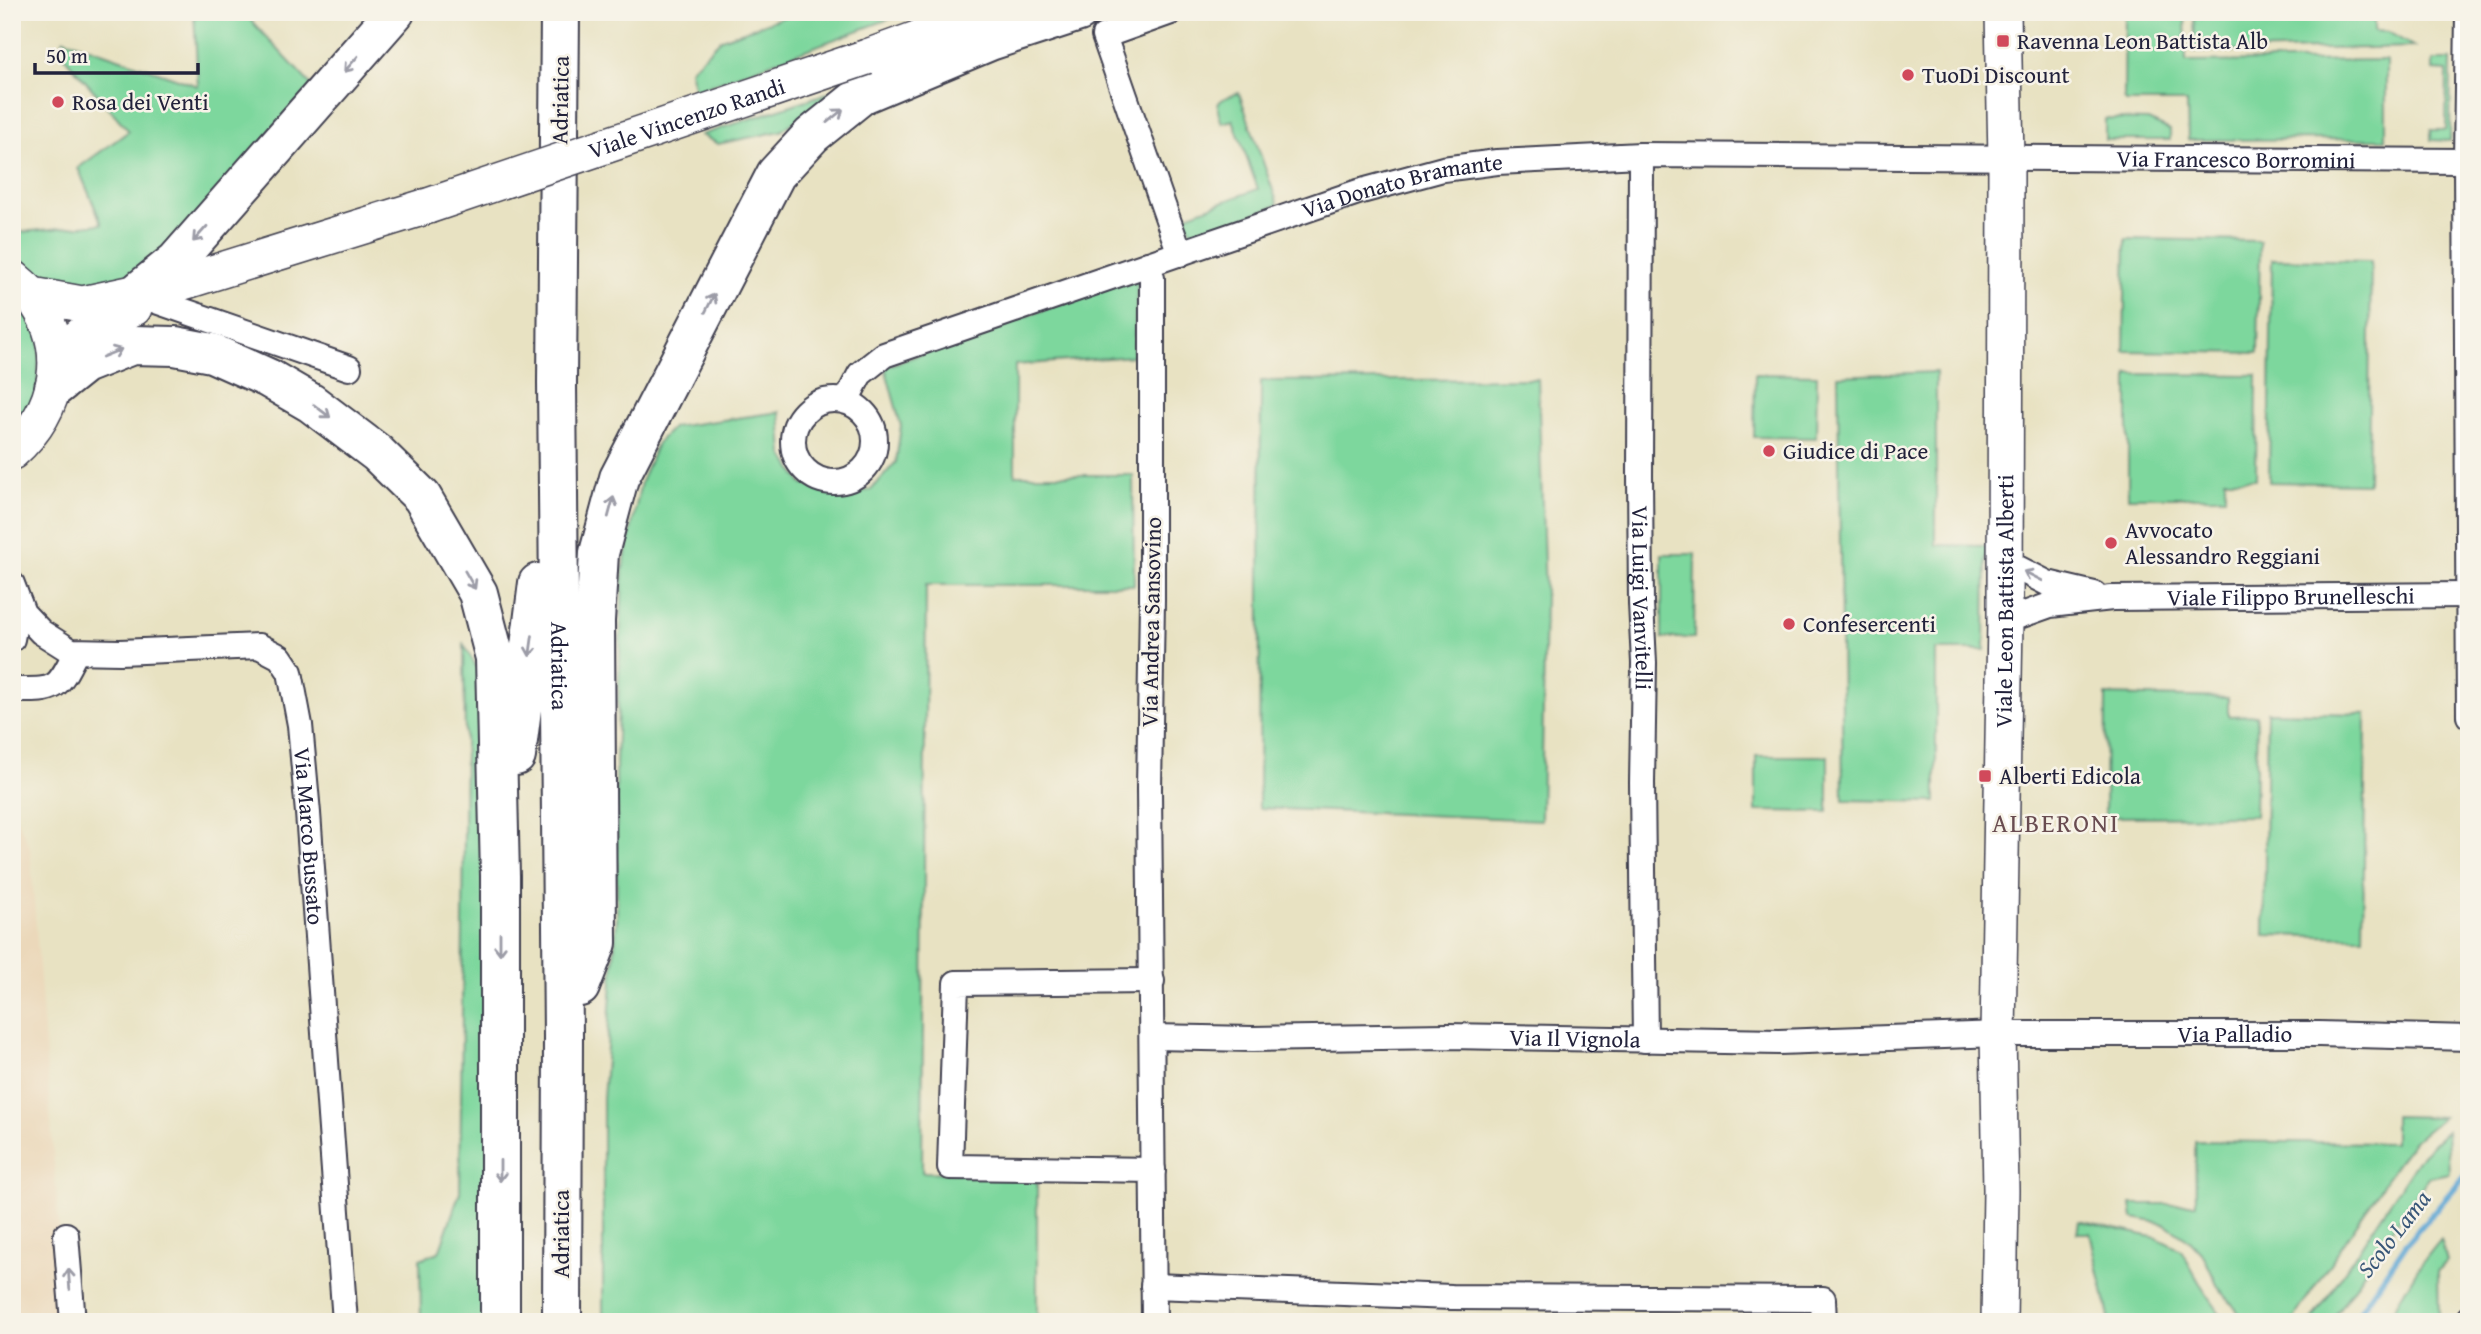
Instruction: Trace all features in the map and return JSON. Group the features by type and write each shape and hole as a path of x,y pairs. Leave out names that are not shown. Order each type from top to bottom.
{"highway":[{"path":"145,295 395,12"},
{"name":"Adriatica","path":"560,12 557,383 563,1036 562,1322"},
{"name":"Adriatica","path":"583,1322 580,987 584,12"},
{"path":"580,987 597,943 595,621 599,553 619,478 776,173 812,135 863,94 990,41 1079,12"},
{"path":"55,373 132,345 175,346 212,354 268,378 311,403 377,453 422,497 478,593 495,658 500,876 500,1322"},
{"path":"500,876 534,624 557,383"}],"main road":[{"name":"Viale Vincenzo Randi","path":"55,373 73,340 94,324 145,295 428,206 867,57 991,12"},
{"name":"Viale Leon Battista Alberti","path":"1999,1322 2001,1190 1998,1034 2005,621 2006,159 2003,12"},
{"name":"Viale Vincenzo Randi","path":"22,286 82,304 145,295"},
{"path":"12,452 30,437 45,414 55,373 49,325 22,286"},
{"name":"Viale Leon Battista Alberti","path":"2001,1190 2025,1322"}],"street":[{"path":"1171,12 1104,36 1180,254"},
{"path":"2468,12 2466,161 2469,716"},
{"name":"Via Donato Bramante","path":"846,401 860,374 884,355 1358,192 1443,169 1497,162 1641,155 2006,159"},
{"name":"Via Luigi Vanvitelli","path":"1641,155 1640,476 1644,663 1642,796 1645,1040"},
{"name":"Via Francesco Borromini","path":"2006,159 2466,161"},
{"name":"Via Andrea Sansovino","path":"1148,264 1152,278 1149,789 1154,1322"},
{"path":"145,295 349,368"},
{"name":"Viale Filippo Brunelleschi","path":"2004,561 2048,583 2112,598"},
{"path":"12,639 16,594"},
{"path":"12,690 45,690 62,681 76,652 41,632 23,613 16,594"},
{"name":"Viale Filippo Brunelleschi","path":"2005,621 2050,605 2112,598 2468,595"},
{"name":"Via Marco Bussato","path":"76,652 259,646 280,657 290,672 300,725 308,813 345,1322"},
{"path":"1152,981 956,983 950,1167 1153,1170"},
{"name":"Via Il Vignola","path":"1153,1037 1253,1039 1448,1036 1779,1042 1998,1034"},
{"name":"Via Palladio","path":"1998,1034 2319,1034 2469,1038"},
{"path":"66,1235 73,1322"},
{"path":"1153,1286 1452,1297 1824,1299 1824,1322"}],"shaded area":[{"path":"12,808 30,847 66,1322 12,1322"}],"green space":[{"path":"194,12 243,12 315,89 182,238 128,278 97,287 58,280 37,272 12,255 12,233 102,224 78,168 129,131 59,51 64,39 198,86"},
{"path":"908,12 695,91 690,70 721,39 792,14"},
{"path":"2125,12 2185,12 2186,62 2386,60 2386,139 2188,140 2187,102 2126,102 2124,98"},
{"path":"2194,12 2374,12 2374,31 2388,32 2414,47 2195,52"},
{"path":"2433,60 2451,60 2450,141 2431,140 2431,130 2446,130 2447,71 2433,70"},
{"path":"840,89 781,131 718,144 701,135"},
{"path":"1239,93 1278,205 1193,237 1184,216 1258,189 1233,120 1222,123 1218,110 1219,102"},
{"path":"2105,119 2148,120 2170,130 2170,140 2105,140"},
{"path":"2126,239 2260,241 2258,353 2124,351"},
{"path":"2272,259 2371,261 2368,484 2269,482"},
{"path":"1138,276 1133,356 1015,365 1015,475 1133,475 1134,585 926,585 922,1172 1037,1175 1037,1322 603,1322 603,1099 617,917 616,762 623,569 641,482 657,443 673,427 780,412 783,454 802,484 843,494 871,490 896,462 901,426 885,367"},
{"path":"12,294 40,335 37,398 12,431"},
{"path":"1936,372 1936,545 1986,546 1985,650 1936,650 1936,802 1843,800 1838,376"},
{"path":"1755,374 1817,375 1816,438 1754,437"},
{"path":"2128,374 2257,375 2256,479 2225,479 2225,497 2128,497"},
{"path":"1538,379 1545,596 1541,820 1259,808 1261,381"},
{"path":"1662,554 1695,554 1694,638 1662,638"},
{"path":"464,645 489,689 487,1322 421,1322 420,1259 439,1252 460,1192"},
{"path":"2106,695 2228,698 2228,716 2257,715 2255,816 2105,817"},
{"path":"2267,712 2366,714 2363,937 2264,935"},
{"path":"1756,756 1828,756 1828,812 1756,811"},
{"path":"2394,1116 2443,1117 2415,1140 2398,1162 2291,1322 2246,1322 2217,1285 2204,1256 2189,1240 2165,1224 2133,1218 2131,1204 2196,1204 2195,1141 2394,1143"},
{"path":"2447,1131 2449,1173 2430,1177 2414,1197 2331,1322 2311,1322 2422,1154"},
{"path":"2079,1221 2157,1238 2181,1250 2226,1322 2110,1322 2090,1233 2077,1233"},
{"path":"2441,1239 2447,1261 2438,1271 2439,1322 2386,1322 2418,1268"}],"waterway":[{"name":"Scolo Lama","path":"2353,1322 2406,1244 2469,1171"}],"place":[{"name":"Ravenna Leon Battista Alb","path":"2003,41"},
{"name":"TuoDi Discount","path":"1908,75"},
{"name":"Rosa dei Venti","path":"58,102"},
{"name":"Giudice di Pace","path":"1769,451"},
{"name":"Avvocato Alessandro Reggiani","path":"2111,543"},
{"name":"Confesercenti","path":"1789,624"},
{"name":"Alberti Edicola","path":"1985,776"}],"district":[{"name":"ALBERONI","path":"2056,823"}]}
